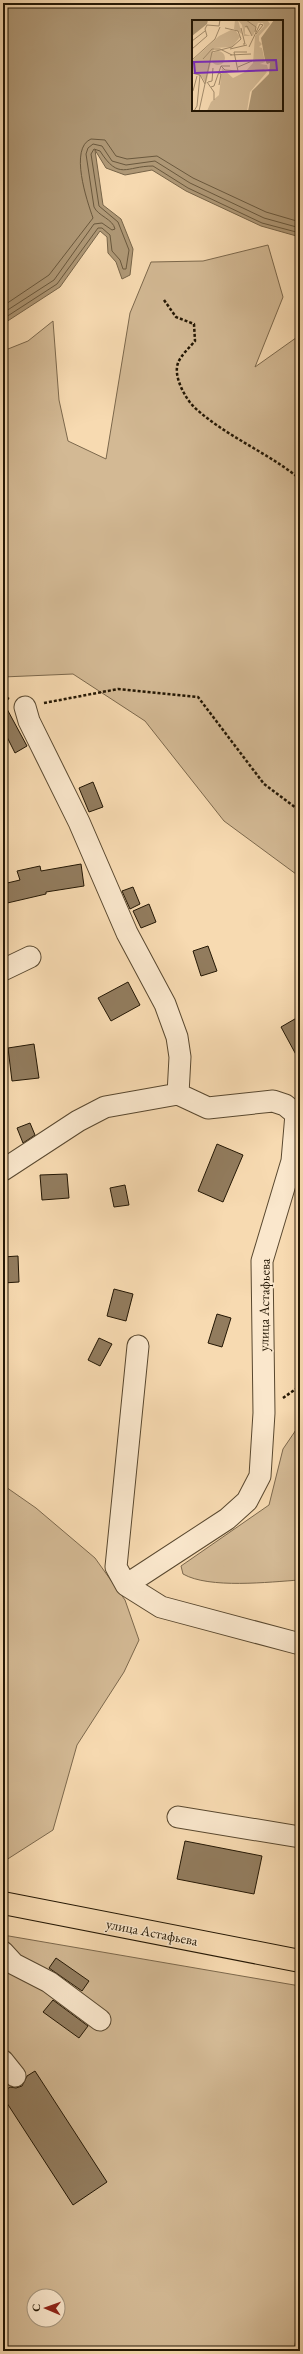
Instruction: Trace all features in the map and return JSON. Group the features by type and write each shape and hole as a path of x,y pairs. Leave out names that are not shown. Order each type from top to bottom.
{"main road":[{"name":"улица Астафьева","path":"3,1903 300,1961"}],"street":[{"path":"3,1170 78,1120 105,1107 178,1094 180,1057 177,1036 165,1004 127,932 79,822 29,721 25,707"},
{"path":"3,970 30,957"},
{"name":"улица Астафьева","path":"126,1585 227,1519 247,1501 260,1476 264,1413 262,1261 292,1161 296,1114 285,1106 273,1101 208,1108 178,1094"},
{"path":"138,1346 116,1553 116,1567 126,1585 161,1607 300,1644"},
{"path":"178,1817 300,1836"},
{"path":"3,1952 14,1964 49,1982 100,2020"}],"path":[{"path":"164,300 176,317 194,324 195,341 178,363 177,378 192,406 218,426 284,466 300,479"},
{"path":"3,696 25,707 118,689 198,697 264,784 300,810"}],"shaded area":[{"path":"268,245 283,297 255,367 300,335 300,877 224,821 145,721 73,674 3,677 3,351 28,341 53,321 59,400 68,441 106,459 130,313 151,262 203,261"},
{"path":"300,1424 300,1580 256,1583 223,1583 194,1579 183,1574 181,1566 269,1505 283,1449"},
{"path":"3,1485 36,1508 95,1558 125,1600 139,1640 124,1672 77,1745 53,1830 3,1862"},
{"path":"3,1935 300,1986 300,2326 293,2351 3,2351"}],"water":[{"path":"3,3 300,3 300,237 261,226 186,191 152,170 125,175 106,168 95,150 103,205 121,219 133,249 130,275 122,279 116,262 108,253 107,237 100,231 60,287 3,324"}],"building":[{"path":"7,709 27,746 15,753 3,729 3,710"},
{"path":"93,782 103,807 89,812 79,788"},
{"path":"81,864 84,886 46,892 46,894 3,904 3,884 20,880 17,871 40,866 41,871"},
{"path":"133,887 140,904 130,909 122,891"},
{"path":"149,904 156,922 141,928 133,911"},
{"path":"208,946 217,971 201,976 193,951"},
{"path":"128,982 140,1005 111,1021 98,998"},
{"path":"300,1016 300,1062 281,1027"},
{"path":"34,1044 39,1078 12,1081 8,1048"},
{"path":"30,1123 35,1135 23,1143 17,1128"},
{"path":"217,1144 243,1155 223,1202 198,1191"},
{"path":"67,1174 69,1198 42,1200 40,1175"},
{"path":"125,1185 129,1205 114,1207 110,1188"},
{"path":"18,1256 19,1282 3,1283 3,1257"},
{"path":"114,1289 133,1294 126,1321 107,1316"},
{"path":"217,1314 231,1318 222,1347 208,1343"},
{"path":"99,1338 112,1344 100,1366 88,1360"},
{"path":"185,1841 262,1856 254,1894 177,1879"},
{"path":"56,1958 89,1981 82,1991 49,1968"},
{"path":"53,2000 88,2026 79,2038 43,2012"},
{"path":"35,2071 107,2182 73,2205 3,2097 3,2092 10,2087 16,2088 22,2086 27,2076"}]}
